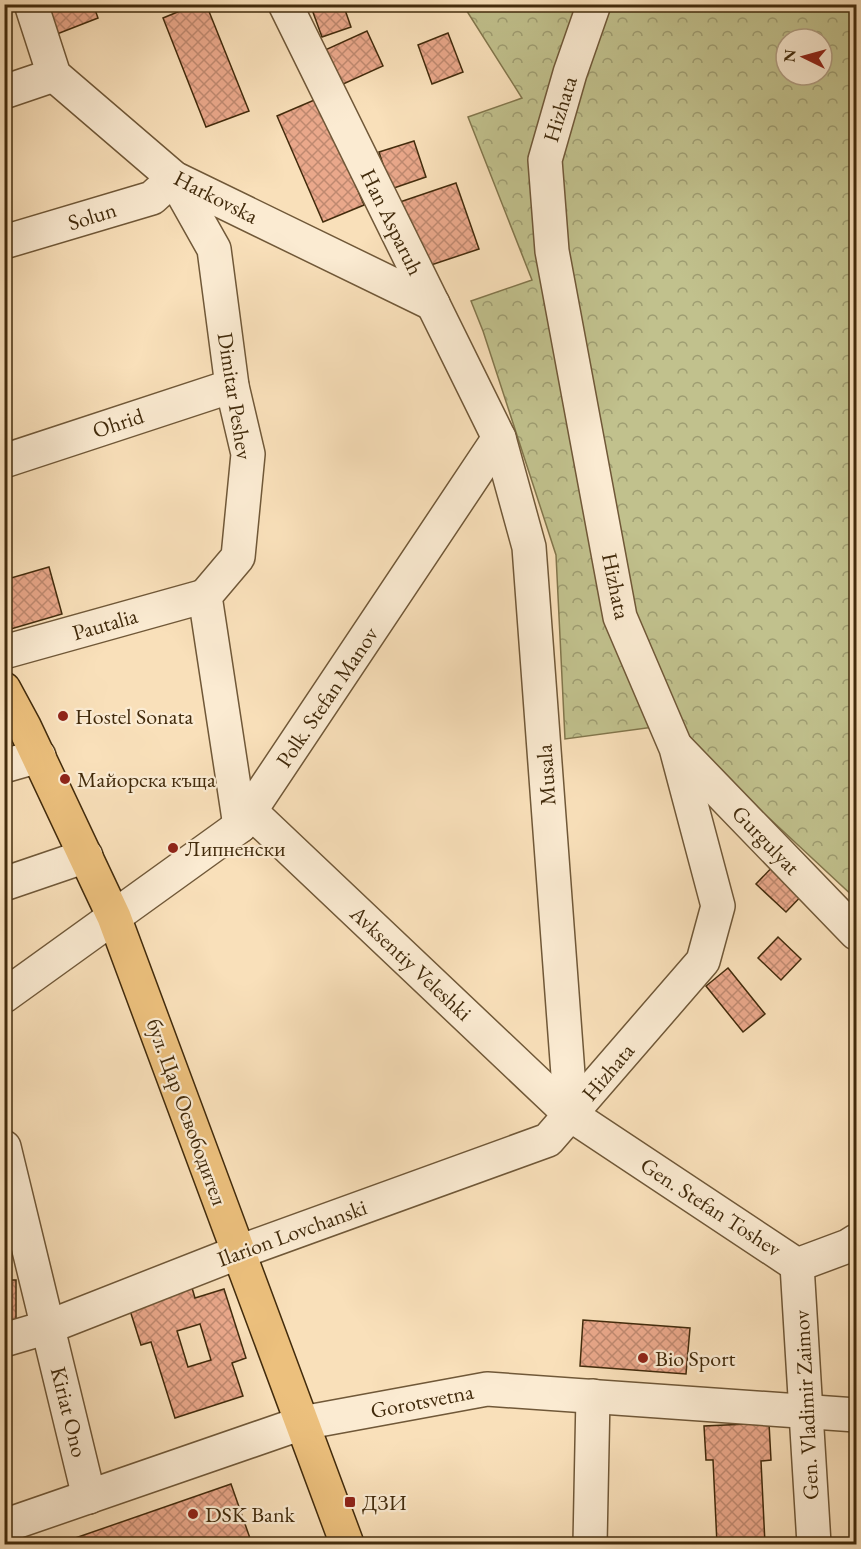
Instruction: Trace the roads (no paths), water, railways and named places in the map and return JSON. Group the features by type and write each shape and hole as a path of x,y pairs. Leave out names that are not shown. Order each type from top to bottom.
{"main road":[{"name":"бул. Цар Освободител","path":"4,688 39,756 114,917 347,1545"}],"street":[{"path":"4,92 54,75 31,4"},
{"name":"Han Asparuh","path":"285,4 500,438"},
{"name":"Hizhata","path":"571,1115 703,961 718,906 676,748 620,617 552,251 545,160 570,73 594,4"},
{"name":"Harkovska","path":"54,75 174,178 433,304"},
{"name":"Solun","path":"4,242 152,198 174,178"},
{"name":"Dimitar Peshev","path":"174,178 214,249 232,386 248,454 238,557 205,596"},
{"name":"Ohrid","path":"4,461 232,386"},
{"name":"Polk. Stefan Manov","path":"4,996 114,917 245,818 500,438"},
{"name":"Musala","path":"500,438 529,547 571,1115"},
{"path":"205,596 245,818"},
{"name":"Pautalia","path":"4,652 205,596"},
{"name":"Gurgulyat","path":"676,748 856,933"},
{"path":"4,766 39,756"},
{"name":"Avksentiy Veleshki","path":"245,818 571,1115"},
{"path":"4,884 86,856"},
{"name":"Ilarion Lovchanski","path":"4,1340 48,1327 239,1252 548,1140 571,1115"},
{"name":"Gen. Stefan Toshev","path":"571,1115 797,1265 856,1241"},
{"name":"Kiriat Ono","path":"4,1148 89,1497"},
{"name":"Gen. Vladimir Zaimov","path":"797,1265 814,1545"},
{"name":"Gorotsvetna","path":"4,1526 302,1423 488,1389 856,1415"},
{"path":"590,1545 593,1396"}],"place":[{"name":"Hostel Sonata","path":"63,716"},
{"name":"Майорска къща","path":"65,779"},
{"name":"Липненски","path":"173,848"},
{"name":"Bio Sport","path":"643,1358"},
{"name":"ДЗИ","path":"350,1502"},
{"name":"DSK Bank","path":"193,1514"}]}
